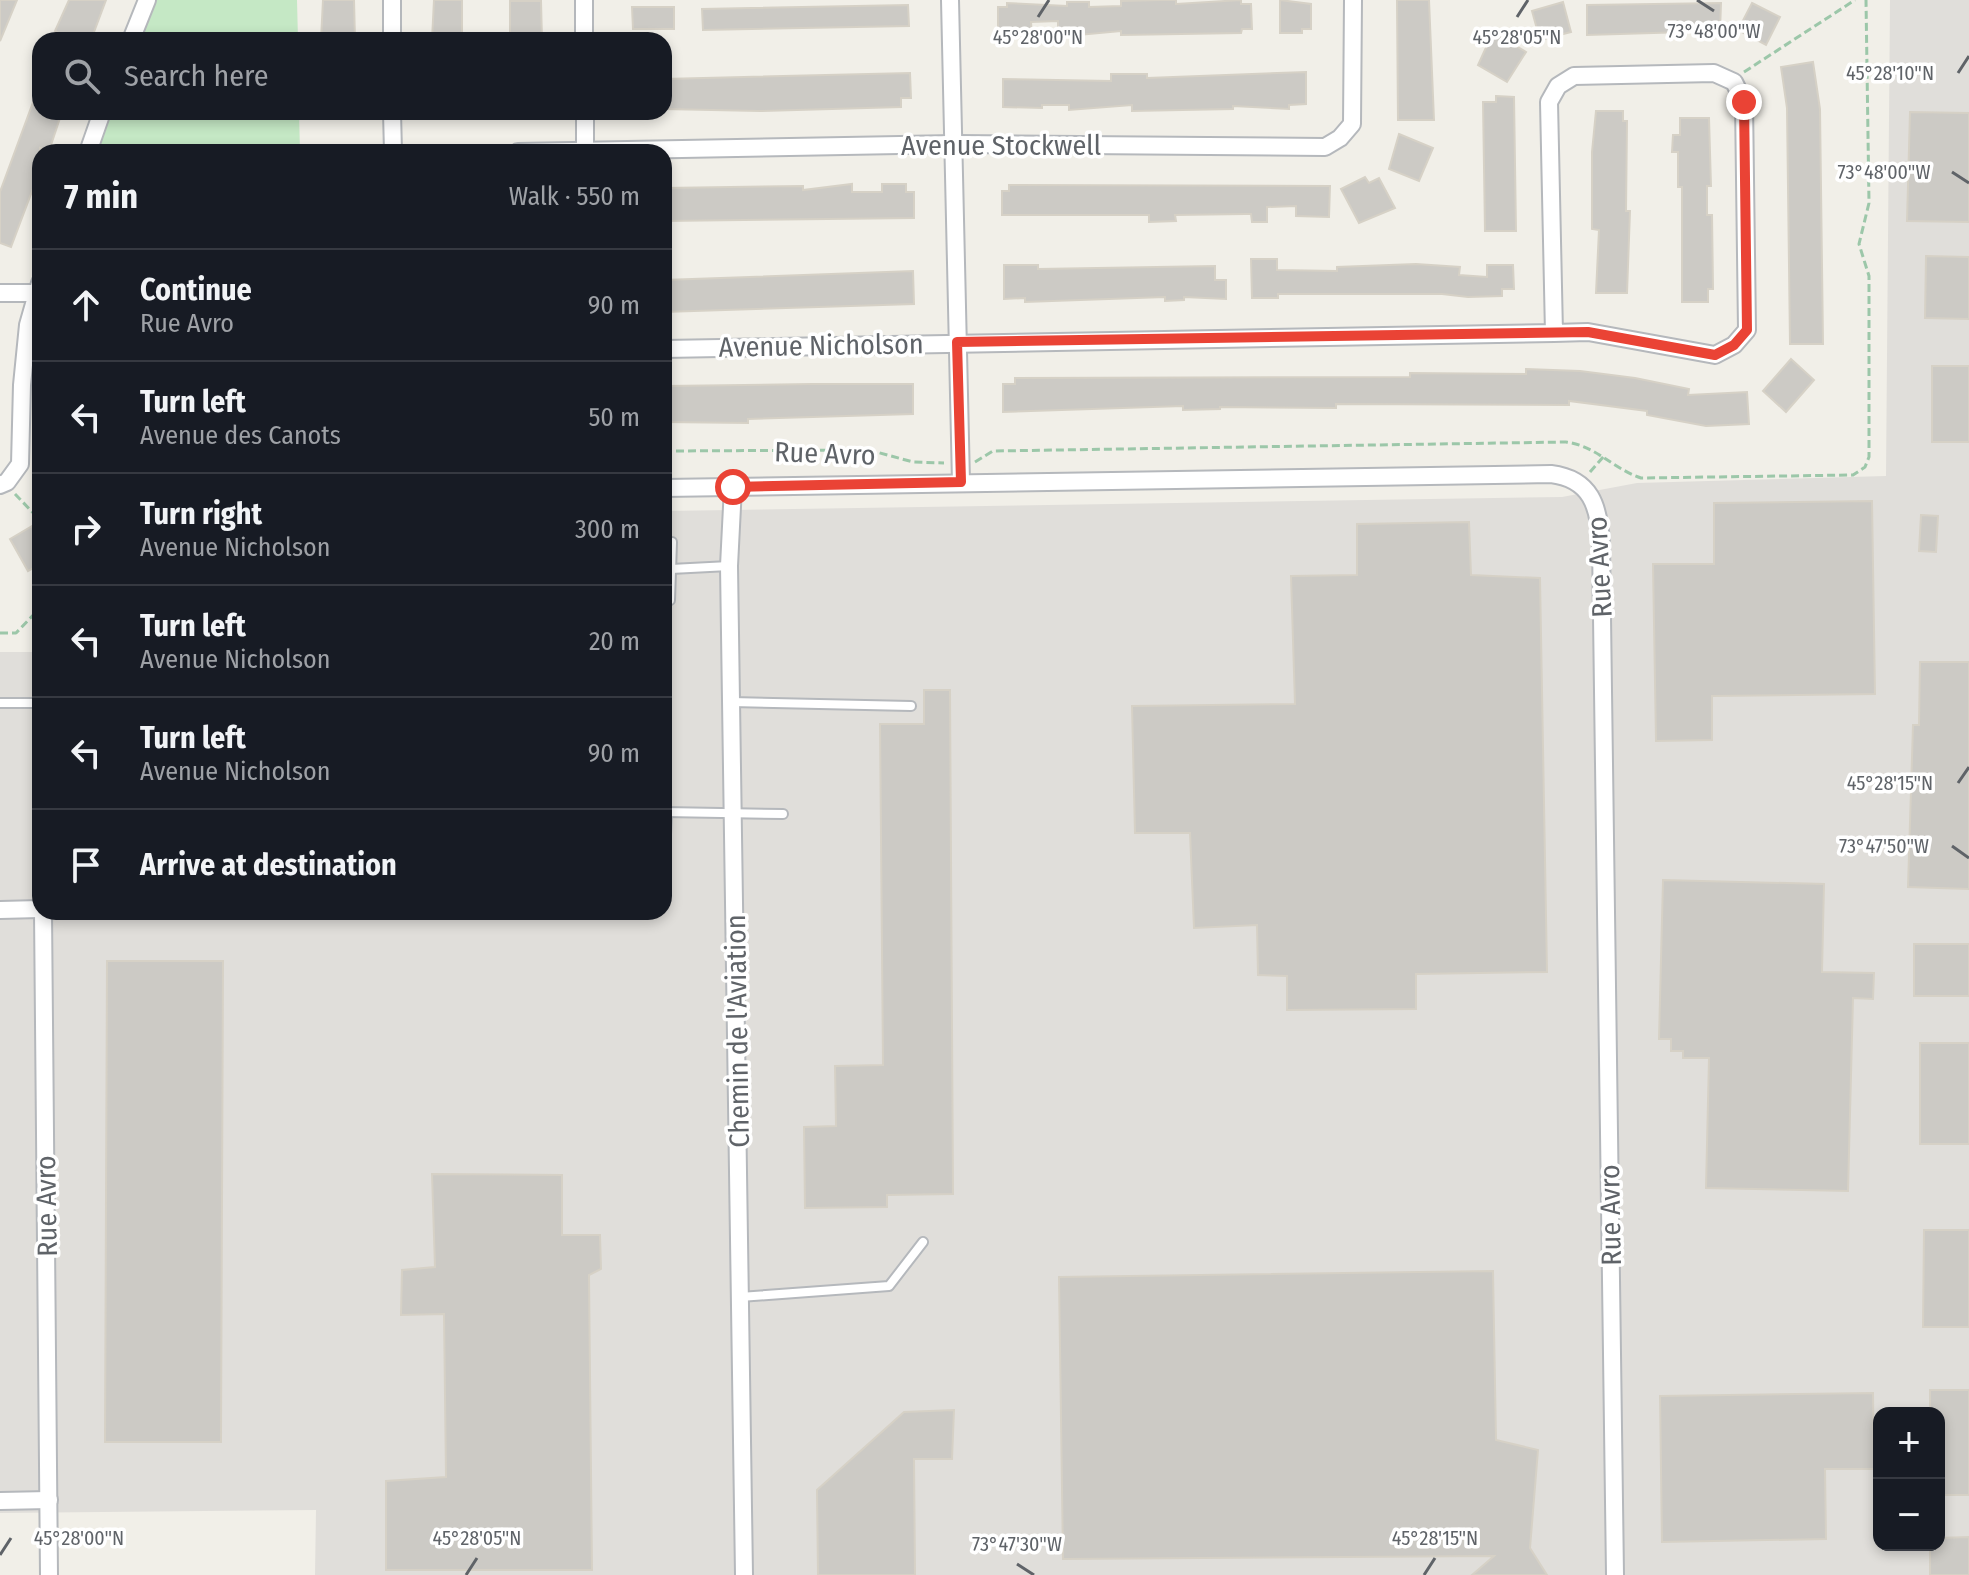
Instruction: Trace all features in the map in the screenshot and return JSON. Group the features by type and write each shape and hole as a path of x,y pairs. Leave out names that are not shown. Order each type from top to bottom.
{"street":[{"path":"134,32 147,0"},
{"path":"392,0 392,32"},
{"path":"584,0 584,32"},
{"path":"950,0 961,482"},
{"name":"Avenue Stockwell","path":"672,148 955,144 1325,147 1340,138 1352,124 1353,0"},
{"name":"Avenue Nicholson","path":"672,349 957,342 1554,333 1588,332 1715,355 1734,345 1747,330 1744,102 1734,82 1714,73 1574,76 1558,86 1549,102 1554,333"},
{"path":"91,144 99,120"},
{"path":"392,120 393,144"},
{"path":"585,120 585,144"},
{"path":"0,293 32,289"},
{"path":"0,485 7,482 20,464 22,385 32,324"},
{"name":"Rue Avro","path":"672,488 1551,474 1575,480 1592,496 1601,543 1615,1575"},
{"name":"Chemin de l'Aviation","path":"733,487 729,566 744,1575"},
{"path":"0,910 32,911"},
{"name":"Rue Avro","path":"41,920 49,1575"},
{"path":"0,1501 49,1500"}],"lane":[{"path":"672,569 729,566"},
{"path":"731,702 911,706"},
{"path":"0,703 32,703"},
{"path":"672,812 783,814"},
{"path":"740,1297 889,1286 923,1242"}],"path":[{"path":"1743,72 1855,0"},
{"path":"977,462 993,451 1566,442 1587,445 1619,471 1641,478 1853,475 1865,467 1869,457 1869,276 1859,244 1869,203 1866,0"},
{"name":"Rue Avro","path":"672,451 869,450 913,462 937,462"},
{"path":"15,493 32,511"},
{"path":"0,633 16,633 32,616"}],"shaded area":[{"path":"1890,0 1969,0 1969,1575 315,1575 316,1510 0,1513 0,652 32,652 32,920 672,920 672,511 1562,497 1637,483 1886,476"}],"green space":[{"path":"148,0 297,0 298,32 136,32"},
{"path":"102,120 299,120 300,144 93,144"}],"building":[{"path":"0,0 17,0 0,41"},
{"path":"69,0 106,0 94,32 55,31"},
{"path":"323,0 354,0 355,32 321,32"},
{"path":"434,0 462,0 462,32 432,32"},
{"path":"1176,0 1176,4 1241,0 1241,4 1251,4 1252,29 1242,29 1241,33 1121,35 1121,31 1068,36 1068,32 1058,32 1058,21 1031,22 1032,36 998,36 998,7 1007,7 1007,3 1067,6 1067,2 1089,2 1089,7 1121,6 1121,1"},
{"path":"1280,0 1311,4 1311,29 1302,29 1302,33 1280,33"},
{"path":"1397,0 1429,0 1434,120 1398,120"},
{"path":"510,1 541,1 542,32 510,32"},
{"path":"1563,2 1571,32 1540,40 1532,11"},
{"path":"1721,3 1720,31 1587,35 1587,5"},
{"path":"1752,3 1780,17 1766,45 1738,30"},
{"path":"908,5 909,26 703,30 702,9"},
{"path":"632,7 674,7 674,29 633,29"},
{"path":"1493,32 1526,52 1507,82 1478,65"},
{"path":"1813,62 1820,109 1823,344 1790,344 1787,108 1781,67"},
{"path":"1306,72 1306,104 1289,105 1289,109 1233,106 1233,109 1132,111 1132,105 1069,110 1069,105 1003,107 1003,79 1111,81 1111,74 1147,74 1147,78"},
{"path":"910,73 911,98 901,98 901,107 760,111 672,109 672,79"},
{"path":"1496,96 1514,97 1516,231 1485,231 1483,102 1496,102"},
{"path":"32,105 32,120 59,120 51,144 32,144 32,191 11,247 0,243 0,192"},
{"path":"1596,111 1623,111 1623,121 1627,121 1626,211 1630,211 1627,293 1596,293 1599,230 1592,229 1592,152"},
{"path":"1910,112 1969,113 1969,222 1907,221"},
{"path":"1680,118 1709,118 1711,186 1707,186 1707,215 1712,215 1713,289 1708,289 1708,302 1682,302 1682,187 1678,187 1678,152 1672,152 1673,135 1680,135"},
{"path":"1399,134 1433,148 1419,181 1389,169"},
{"path":"1365,177 1369,183 1379,178 1395,208 1359,223 1341,189"},
{"path":"852,184 852,192 882,192 882,184 906,184 906,192 914,192 914,218 672,221 672,188 803,186 803,190"},
{"path":"1009,185 1330,186 1329,217 1296,216 1296,206 1267,207 1267,222 1252,222 1251,214 1175,215 1176,221 1149,222 1149,215 1002,215 1002,191 1009,191"},
{"path":"1926,256 1969,257 1969,319 1925,318"},
{"path":"1251,259 1277,259 1277,270 1337,271 1337,267 1416,264 1460,267 1459,275 1487,277 1487,265 1513,265 1514,289 1502,289 1502,296 1278,294 1278,298 1252,298"},
{"path":"1004,265 1038,265 1038,269 1215,266 1215,280 1226,280 1226,299 1184,297 1184,300 1165,301 1165,297 1025,302 1025,298 1004,299"},
{"path":"913,271 914,304 672,312 672,280"},
{"path":"1791,359 1814,380 1786,412 1763,391"},
{"path":"1932,366 1969,366 1969,442 1932,442"},
{"path":"1526,369 1580,371 1635,378 1689,389 1688,395 1747,392 1749,424 1706,426 1647,415 1647,411 1569,401 1569,405 1336,404 1336,408 1220,407 1183,410 1183,406 1003,412 1003,384 1015,384 1015,378 1410,377 1410,373 1526,374"},
{"path":"913,384 913,414 748,419 748,423 672,422 672,386"},
{"path":"1872,501 1875,694 1712,696 1712,740 1656,741 1653,564 1714,564 1714,503"},
{"path":"1921,515 1938,516 1936,552 1919,551"},
{"path":"1469,522 1471,575 1540,578 1547,972 1416,974 1416,1009 1287,1010 1287,976 1258,975 1257,925 1194,928 1190,833 1135,833 1132,706 1295,704 1291,576 1357,575 1357,524"},
{"path":"32,526 32,569 28,571 10,539"},
{"path":"1920,662 1969,662 1969,889 1908,887 1913,725 1919,725"},
{"path":"924,690 950,690 953,1194 887,1195 887,1207 805,1208 804,1127 836,1126 835,1066 883,1065 880,724 924,724"},
{"path":"1663,880 1824,884 1822,972 1874,973 1873,999 1853,998 1848,1191 1706,1188 1709,1058 1683,1058 1683,1051 1671,1051 1671,1039 1659,1039"},
{"path":"1914,944 1969,944 1969,996 1914,996"},
{"path":"107,961 223,961 221,1442 105,1442"},
{"path":"1920,1043 1969,1043 1969,1144 1920,1144"},
{"path":"432,1174 562,1175 562,1235 600,1235 601,1269 589,1275 592,1570 386,1570 386,1481 446,1477 444,1314 401,1315 402,1270 435,1267"},
{"path":"1924,1230 1969,1230 1969,1327 1923,1327"},
{"path":"1493,1271 1496,1440 1538,1450 1530,1548 1547,1575 1472,1575 1494,1556 1063,1559 1059,1277"},
{"path":"1930,1390 1969,1390 1969,1495 1945,1495 1945,1407 1930,1407"},
{"path":"1873,1393 1873,1469 1825,1469 1826,1539 1662,1542 1660,1396"},
{"path":"954,1410 952,1459 914,1459 915,1575 818,1575 817,1490 904,1412"},
{"path":"1969,1537 1969,1575 1930,1575 1930,1551 1945,1551 1945,1538"}],"route":[{"path":"733,487 961,482 957,342 1588,332 1715,355 1734,345 1747,330 1744,102"}]}
